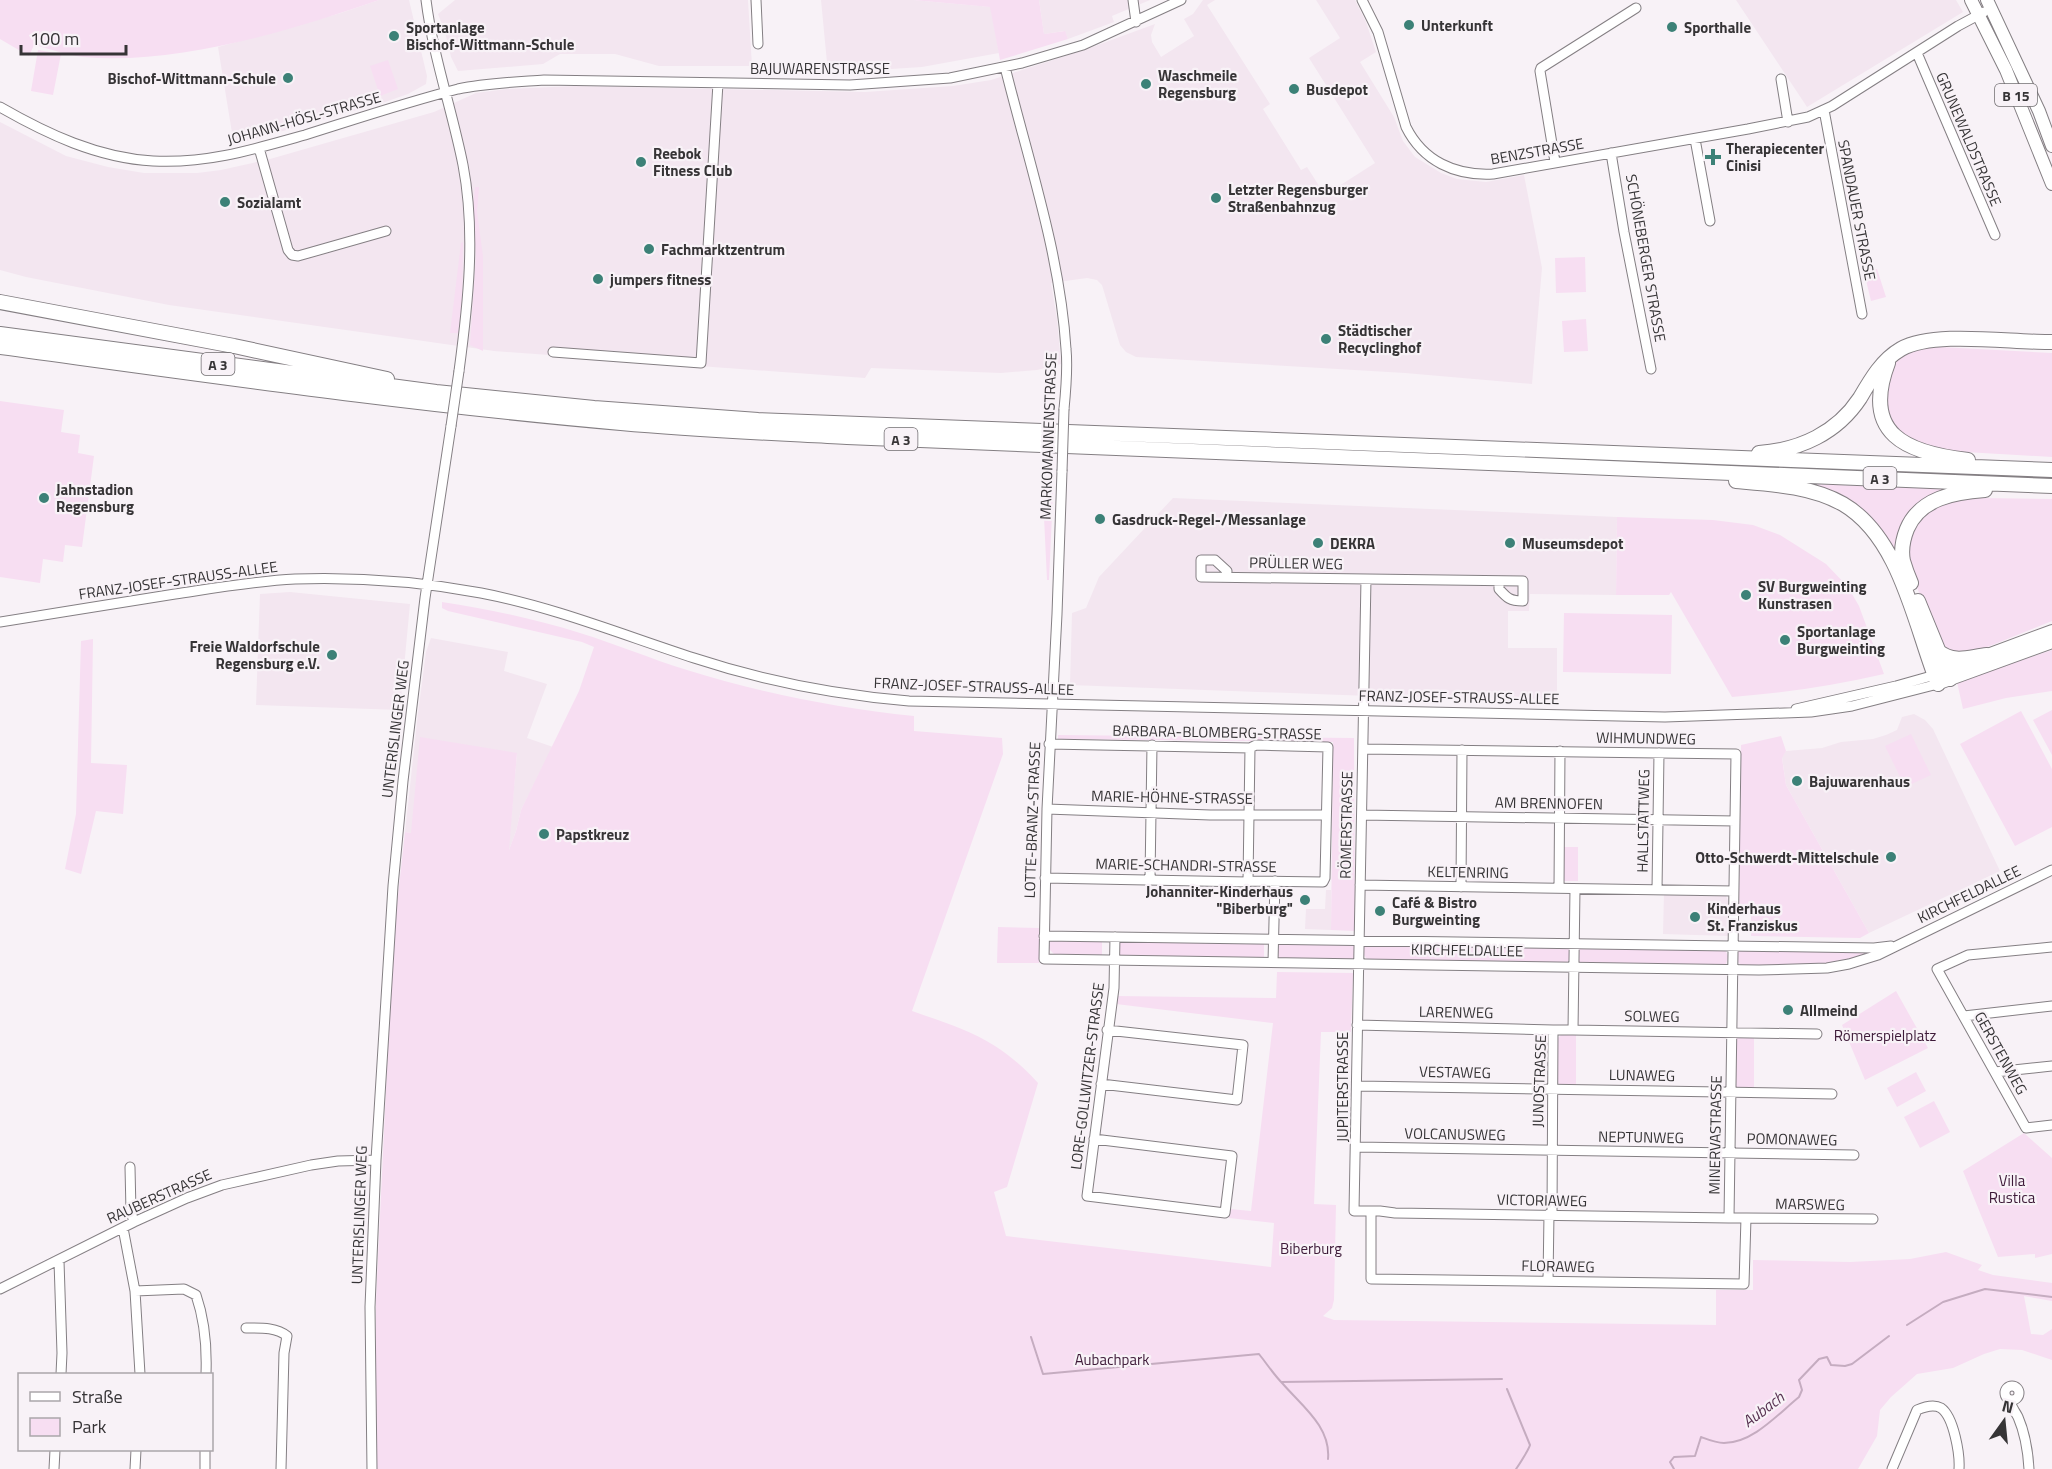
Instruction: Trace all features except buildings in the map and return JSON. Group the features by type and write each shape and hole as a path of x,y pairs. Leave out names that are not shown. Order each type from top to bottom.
{"highway":[{"path":"0,302 324,364 436,392"},
{"name":"A 3","path":"0,334 436,392 594,408 758,420 2052,470"},
{"name":"A 3","path":"1695,458 1707,452 1755,453 1785,450 1815,439 1841,421 1876,372 1890,358 1912,345 1937,339 2050,341"},
{"name":"A 3","path":"0,347 442,405 622,423 710,429 2052,486"},
{"name":"A 3","path":"0,354 156,368"},
{"name":"A 3","path":"1890,358 1882,377 1878,402 1889,429 1899,440 1912,448 1946,458 1994,463 2011,470"},
{"name":"A 3","path":"1709,471 1726,480 1781,486 1817,493 1844,505 1857,514 1880,540 1895,568 1942,677"},
{"path":"1942,677 1938,651 1903,561 1904,536 1916,514 1938,499 1973,490 2052,492"},
{"path":"1938,651 1944,656 1957,660 1987,655"}],"main road":[{"name":"B 15","path":"1971,0 2013,88 2052,184"},
{"name":"B 15","path":"1989,4 2039,111 2052,146"},
{"name":"FRANZ-JOSEF-STRAUSS-ALLEE","path":"1942,677 1987,655 2052,631"},
{"name":"FRANZ-JOSEF-STRAUSS-ALLEE","path":"1942,677 2052,642"}],"street":[{"name":"UNTERISLINGER WEG","path":"372,1469 370,1307 376,1160 394,875 427,585 459,371 468,292 468,203 463,166 431,31 426,0"},
{"path":"756,0 758,44"},
{"path":"1132,0 1136,22"},
{"name":"BAJUWARENSTRASSE","path":"445,93 470,87 544,80 874,85 950,78 1005,67 1083,45 1181,0"},
{"name":"BENZSTRASSE","path":"1362,0 1378,32 1411,137 1428,155 1449,168 1478,175 1788,122 1824,110 1979,15 1989,4"},
{"path":"1555,162 1541,68 1636,9"},
{"name":"GRUNEWALDSTRASSE","path":"1917,53 1995,236"},
{"name":"MARKOMANNENSTRASSE","path":"1005,67 1056,273 1066,349 1052,705"},
{"path":"1780,79 1788,122"},
{"path":"553,352 701,363 718,83"},
{"name":"JOHANN-HÖSL-STRASSE","path":"0,107 77,145 132,159 152,161 225,156 445,93"},
{"name":"SPANDAUER STRASSE","path":"1824,110 1862,314"},
{"path":"1695,139 1710,221"},
{"path":"259,148 288,250 292,255 298,256 386,231"},
{"name":"SCHÖNEBERGER STRASSE","path":"1611,153 1651,369"},
{"name":"PRÜLLER WEG","path":"1227,577 1499,580"},
{"path":"1363,711 1366,579"},
{"name":"FRANZ-JOSEF-STRAUSS-ALLEE","path":"0,622 282,580 370,581 427,585 516,601 593,623 727,668 849,695 909,701 1665,717 1741,716 1785,712 1816,703 1942,677"},
{"name":"LOTTE-BRANZ-STRASSE","path":"1044,936 1052,705"},
{"name":"RÖMERSTRASSE","path":"1359,940 1363,711"},
{"name":"BARBARA-BLOMBERG-STRASSE","path":"1049,744 1250,748 1256,745 1328,747 1325,878"},
{"path":"1150,879 1152,745"},
{"path":"1248,881 1250,748"},
{"name":"WIHMUNDWEG","path":"1363,749 1736,754 1732,946"},
{"path":"1461,887 1462,750"},
{"path":"1559,888 1560,751"},
{"name":"HALLSTATTWEG","path":"1657,890 1659,753"},
{"name":"MARIE-HÖHNE-STRASSE","path":"1047,809 1210,815 1326,815"},
{"name":"AM BRENNOFEN","path":"1362,815 1735,821"},
{"name":"KIRCHFELDALLEE","path":"1899,944 1874,948 1044,936 1044,959 1827,969 1878,955 2052,870"},
{"name":"MARIE-SCHANDRI-STRASSE","path":"1045,878 1248,882 1323,882 1325,878"},
{"path":"1273,962 1275,881"},
{"name":"KELTENRING","path":"1360,885 1734,891"},
{"path":"1573,1030 1575,889"},
{"path":"1114,960 1115,938"},
{"path":"1359,940 1359,963"},
{"path":"1732,946 1733,969"},
{"name":"GERSTENWEG","path":"2052,947 1968,955 1937,969 2026,1128 2052,1125"},
{"name":"LORE-GOLLWITZER-STRASSE","path":"1094,1139 1232,1156 1225,1213 1087,1196 1107,1030 1114,988 1114,960"},
{"name":"JUPITERSTRASSE","path":"1354,1211 1359,963"},
{"name":"MINERVASTRASSE","path":"1729,1218 1733,969"},
{"path":"1964,1016 2052,1006"},
{"name":"LARENWEG","path":"1357,1025 1553,1030"},
{"path":"1101,1084 1237,1100 1243,1046 1107,1030"},
{"name":"JUNOSTRASSE","path":"1548,1281 1553,1030 1573,1030"},
{"name":"SOLWEG","path":"1573,1030 1817,1034"},
{"path":"1995,1072 2052,1066"},
{"name":"VESTAWEG","path":"1358,1086 1553,1089"},
{"name":"LUNAWEG","path":"1553,1089 1832,1094"},
{"name":"VOLCANUSWEG","path":"1357,1147 1552,1150"},
{"name":"NEPTUNWEG","path":"1552,1150 1730,1153"},
{"name":"POMONAWEG","path":"1730,1153 1854,1155"},
{"name":"RAUBERSTRASSE","path":"0,1289 134,1222 222,1185 311,1165 376,1160"},
{"path":"130,1167 131,1212 134,1222"},
{"name":"VICTORIAWEG","path":"1354,1211 1729,1218"},
{"name":"FLORAWEG","path":"1371,1211 1371,1279 1744,1284 1746,1218"},
{"path":"1729,1218 1746,1218"},
{"name":"MARSWEG","path":"1746,1218 1873,1220"},
{"path":"123,1228 135,1291 140,1373"},
{"path":"59,1261 61,1373"},
{"path":"135,1291 184,1288 196,1295 207,1345 206,1373"},
{"path":"246,1328 274,1329 282,1331 287,1336 284,1353 281,1469"},
{"path":"2010,1400 2028,1449 2029,1469"},
{"path":"1892,1469 1917,1410 1929,1406 1940,1408 1945,1413 1956,1440 1959,1469"},
{"path":"54,1469 56,1451"},
{"path":"135,1469 136,1451"},
{"path":"205,1451 205,1469"}],"shaded area":[{"path":"379,0 409,0 427,76 426,84 408,94 385,102 234,145 218,47 341,13"},
{"path":"455,0 748,0 752,66 659,66 615,54 560,54 543,64 458,71 451,57 438,14"},
{"path":"821,0 913,0 991,7 999,53 922,67 828,73"},
{"path":"1039,0 1150,0 1112,16 1114,22 1068,39 1064,31 1044,34"},
{"path":"1203,0 1215,0 1207,5 1270,104 1263,109 1301,170 1307,167 1325,195 1375,163 1309,58 1340,38 1316,0 1355,0 1366,22 1376,52 1360,62 1394,117 1403,141 1415,157 1441,173 1457,179 1486,182 1524,175 1542,268 1532,384 1405,373 1136,357 1126,352 1120,345 1102,285 1097,280 1087,278 1051,283 1061,364 1037,370 1001,373 871,368 865,378 494,351 169,305 0,270 0,122 66,156 108,167 144,173 197,173 270,159 434,112 476,93 507,89 575,86 865,92 953,86 991,80 1155,24 1151,35 1152,42 1161,57 1194,36 1184,19 1193,14"},
{"path":"1736,0 1956,0 1963,12 1807,107"},
{"path":"1173,498 1617,517 1616,595 1530,594 1529,611 1508,611 1508,648 1557,648 1557,699 1369,696 1070,685 1072,613 1086,608 1099,577"},
{"name":"Freie Waldorfschule Regensburg e.V.","path":"290,592 410,604 400,710 256,705 260,594"},
{"path":"431,638 508,652 504,671 547,684 527,738 553,747 521,810 508,853 517,754 411,833 405,832 426,652"},
{"path":"1914,714 1925,720 1933,729 2000,871 1869,933 1786,785 1782,757 1786,751 1822,748 1841,742 1873,739 1886,735 1897,730 1902,717"},
{"path":"1326,890 1331,890 1331,930 1305,929 1306,909 1325,909"},
{"path":"1664,893 1726,896 1728,936 1663,934"}],"green space":[{"path":"0,0 379,0 271,34 233,43 156,56 119,58 83,57 34,45 29,56 0,39"},
{"path":"913,0 1039,0 1044,34 1065,31 1068,39 1000,60 990,7"},
{"path":"38,50 61,54 53,95 31,91"},
{"path":"388,60 398,89 380,96 370,66"},
{"path":"475,187 479,187 477,212 483,256 483,351 470,345 476,257 473,210"},
{"path":"463,242 462,305 458,333 450,333 461,243"},
{"path":"1585,257 1586,292 1556,293 1555,258"},
{"path":"1877,269 1886,297 1871,301 1864,272"},
{"path":"1586,319 1588,351 1564,352 1562,321"},
{"path":"1940,347 2052,353 2052,457 1965,452 1964,455 1918,445 1895,430 1887,418 1885,409 1888,373 1903,356"},
{"name":"Jahnstadion Regensburg","path":"0,401 64,410 61,432 80,435 78,453 94,456 82,547 65,545 63,562 43,559 40,583 0,577"},
{"path":"1809,484 1949,489 1911,512 1902,528 1897,554 1850,502"},
{"path":"1053,493 1049,580 1047,580 1043,496"},
{"path":"1979,498 2052,499 2052,621 1980,650 1960,655 1941,646 1916,584 1908,550 1915,527 1925,514 1950,501"},
{"name":"Sportanlage Burgweinting","path":"1617,517 1713,520 1753,525 1780,535 1826,564 1848,587 1859,606 1884,674 1808,688 1732,697 1671,592 1669,595 1616,595"},
{"path":"442,602 512,615 563,628 674,666 771,693 856,709 914,716 914,731 1002,738 1003,754 912,1011 955,1026 985,1040 1012,1058 1038,1083 1007,1187 994,1192 1006,1236 1271,1267 1274,1223 1229,1218 1230,1209 1251,1211 1273,1023 1116,1004 1116,996 1276,998 1277,972 1353,973 1351,1032 1321,1032 1314,1204 1336,1205 1334,1300 1332,1308 1323,1316 1334,1320 1716,1325 1716,1290 1753,1290 1753,1260 1850,1262 1910,1259 1946,1252 1982,1265 1978,1270 1993,1275 2052,1283 2052,1301 2024,1296 2031,1334 2043,1335 2052,1329 2052,1360 2022,1350 2000,1349 1953,1368 1917,1374 1880,1410 1877,1436 1858,1469 376,1469 376,1301 393,941 405,832 411,833 420,737 517,753 509,850 521,810 579,691 594,647 582,642 448,611 442,608"},
{"path":"1564,613 1672,615 1671,674 1563,672"},
{"path":"93,639 91,763 127,765 123,814 96,811 81,874 65,869 76,814 81,641"},
{"path":"2052,650 2052,691 2006,698 1963,709 1957,682"},
{"path":"2052,710 2052,755 2033,720"},
{"path":"2021,711 2052,769 2052,827 2015,846 1960,744"},
{"path":"1911,734 1931,775 1905,787 1885,746"},
{"path":"1058,735 1354,738 1355,931 1331,930 1333,742 1058,739"},
{"path":"1781,736 1786,751 1782,758 1786,785 1869,933 1860,938 1751,936 1751,907 1739,907 1741,745"},
{"path":"1562,847 1578,847 1578,881 1562,881"},
{"path":"998,927 1039,928 1039,963 997,963"},
{"path":"1051,940 1102,940 1102,957 1055,955 1048,948"},
{"path":"1121,940 1264,942 1264,959 1122,956 1119,954 1118,945"},
{"path":"1279,943 1354,945 1355,957 1350,961 1280,958 1277,954"},
{"path":"1365,945 1567,948 1570,950 1570,958 1566,964 1368,960 1362,953"},
{"path":"1579,948 1725,950 1728,956 1726,964 1722,966 1581,964 1578,961"},
{"path":"1738,949 1872,950 1874,953 1831,965 1742,966 1736,960"},
{"name":"Römerspielplatz","path":"1896,991 1928,1048 1865,1080 1842,1025"},
{"path":"1562,1034 1576,1034 1576,1087 1562,1086 1557,1082 1558,1038"},
{"path":"1738,1036 1754,1036 1754,1089 1737,1089 1734,1085 1735,1039"},
{"path":"1916,1072 1926,1091 1897,1107 1887,1088"},
{"path":"1934,1101 1950,1132 1920,1148 1904,1117"},
{"name":"Villa Rustica","path":"2024,1133 2052,1158 2052,1254 2035,1258 2035,1254 1998,1257 1963,1171"}],"waterway":[{"name":"Aubach","path":"1907,1325 1943,1302 1985,1289 2052,1297"},
{"name":"Aubach","path":"1674,1469 1670,1462 1674,1457 1695,1456 1701,1437 1724,1443 1735,1442 1755,1433 1799,1397 1802,1390 1799,1380 1819,1359 1827,1357 1831,1365 1852,1364 1889,1336"},
{"path":"1031,1337 1043,1374 1259,1354 1320,1427 1328,1447 1328,1459"},
{"path":"1281,1382 1502,1379"},
{"path":"1507,1389 1530,1445 1516,1469"}],"place":[{"name":"Unterkunft","path":"1409,25"},
{"name":"Sporthalle","path":"1672,27"},
{"name":"Sportanlage Bischof-Wittmann-Schule","path":"394,36"},
{"name":"Bischof-Wittmann-Schule","path":"288,78"},
{"name":"Waschmeile Regensburg","path":"1146,84"},
{"name":"Busdepot","path":"1294,89"},
{"name":"Therapiecenter Cinisi","path":"1713,157"},
{"name":"Reebok Fitness Club","path":"641,162"},
{"name":"Letzter Regensburger Straßenbahnzug","path":"1216,198"},
{"name":"Sozialamt","path":"225,202"},
{"name":"Fachmarktzentrum","path":"649,249"},
{"name":"jumpers fitness","path":"598,279"},
{"name":"Städtischer Recyclinghof","path":"1326,339"},
{"name":"Jahnstadion Regensburg","path":"44,498"},
{"name":"Gasdruck-Regel-/Messanlage","path":"1100,519"},
{"name":"DEKRA","path":"1318,543"},
{"name":"Museumsdepot","path":"1510,543"},
{"name":"SV Burgweinting Kunstrasen","path":"1746,595"},
{"name":"Sportanlage Burgweinting","path":"1785,640"},
{"name":"Freie Waldorfschule Regensburg e.V.","path":"332,655"},
{"name":"Bajuwarenhaus","path":"1797,781"},
{"name":"Papstkreuz","path":"544,834"},
{"name":"Otto-Schwerdt-Mittelschule","path":"1891,857"},
{"name":"Johanniter-Kinderhaus \"Biberburg\"","path":"1305,900"},
{"name":"Café & Bistro Burgweinting","path":"1380,911"},
{"name":"Kinderhaus St. Franziskus","path":"1695,917"},
{"name":"Allmeind","path":"1788,1010"}],"park label":[{"name":"Biberburg","path":"1311,1248"},
{"name":"Aubachpark","path":"1112,1359"}]}
